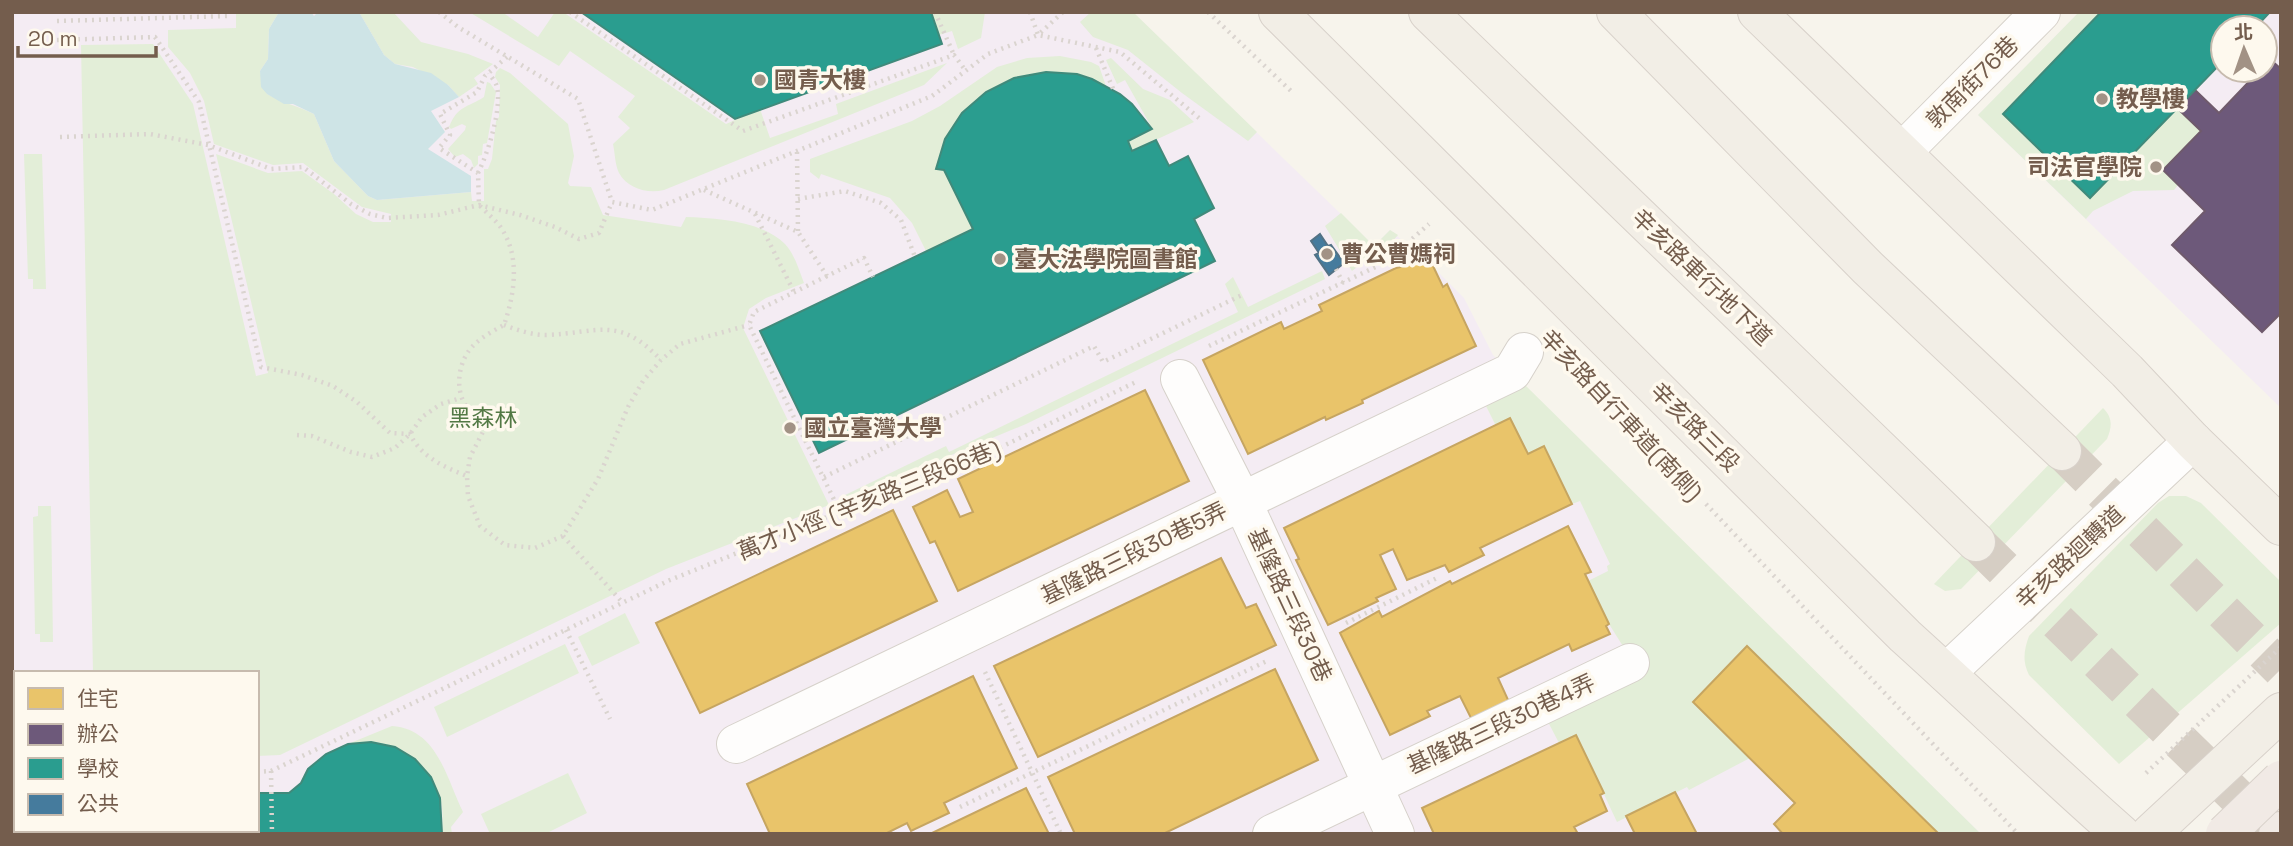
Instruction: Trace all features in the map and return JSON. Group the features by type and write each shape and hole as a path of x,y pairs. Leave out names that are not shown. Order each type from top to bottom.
{"highway":[{"path":"2225,834 2281,779"}],"main road":[{"name":"辛亥路三段","path":"1278,12 1905,636 2120,834"},
{"name":"辛亥路車行地下道","path":"1428,12 1976,542"},
{"path":"1616,12 1868,268 2062,451"},
{"path":"1757,12 2127,371 2193,441 2281,526"},
{"path":"2150,834 2281,712"}],"lane":[{"name":"敦南街76巷","path":"1902,152 2041,12"},
{"name":"基隆路三段30巷5弄","path":"736,744 1512,372 1524,352"},
{"name":"基隆路三段30巷","path":"1164,377 1242,501 1395,834"},
{"name":"辛亥路迴轉道","path":"1946,673 2193,441"},
{"name":"基隆路三段30巷4弄","path":"1272,834 1630,663"}],"path":[{"path":"60,137 150,134 208,145 271,169 303,167 351,204 370,214 387,218 438,215 479,205 520,215 579,239 599,233 612,202 578,99 458,27 439,12"},
{"path":"570,12 743,131 954,55"},
{"path":"935,12 954,55 966,71"},
{"path":"1030,12 1038,35"},
{"path":"612,202 652,210 932,96 988,54 1038,35 1063,12"},
{"path":"1209,12 1294,94"},
{"path":"57,21 229,16"},
{"path":"1038,35 1120,52 1199,118"},
{"path":"57,40 155,37 199,102 261,367 302,375 333,386 356,402 390,433 410,434"},
{"path":"1095,47 1114,91"},
{"path":"478,173 439,148 450,135 440,114 477,92 485,76 507,57"},
{"path":"489,73 497,86 498,103 489,152 478,173 479,205 500,226 509,246 514,272 512,302 504,325 485,336 468,352 458,377 461,398 472,414 488,422 470,457 467,476 468,496 480,526 505,545 535,548 563,536 598,479 628,407 643,381 661,359 680,344 749,325"},
{"path":"797,152 798,232"},
{"path":"704,190 798,232 827,276"},
{"path":"798,199 845,191 881,204 901,220 915,257"},
{"path":"1209,346 1386,262 1414,239 1460,193"},
{"path":"755,213 794,292"},
{"path":"840,512 749,325 754,312 864,258 873,277"},
{"path":"1336,269 1343,283"},
{"path":"824,477 1094,346 1103,362 1242,295"},
{"path":"504,325 544,335 594,330 622,331 645,343 661,359"},
{"name":"萬才小徑 (辛亥路三段66巷)","path":"259,772 271,771 670,580 999,448 1164,377"},
{"path":"297,435 312,436 351,452 372,457 395,448 410,434 422,417 441,404 461,398"},
{"path":"410,434 417,449 451,470 467,476"},
{"name":"辛亥路自行車道(南側)","path":"1704,502 2018,834"},
{"path":"563,536 622,602"},
{"path":"960,807 1437,578"},
{"path":"566,630 610,719"},
{"path":"967,633 1061,834"},
{"path":"2144,776 2281,647"},
{"path":"271,771 272,834"}],"shaded area":[{"name":"國立臺灣大學","path":"12,12 1132,12 1374,246 1390,230 1427,261 1464,298 1493,355 1981,834 12,834"},
{"path":"279,12 311,12 314,16 318,12 359,12 384,55 395,64 431,73 448,85 459,97 431,111 445,132 428,149 471,176 471,192 377,200 368,196 334,161 314,114 293,104 284,104 261,87 260,71 268,59 269,29"},
{"name":"司法官學院","path":"2079,12 2281,12 2281,408 1978,115"}],"green space":[{"name":"黑森林","path":"236,12 279,12 269,29 268,59 260,71 267,94 314,114 334,161 368,196 377,200 471,192 472,201 484,201 484,169 488,169 492,159 496,121 499,117 500,85 495,77 500,68 510,73 568,124 574,156 568,183 570,186 591,187 603,215 681,227 686,217 738,222 764,230 785,244 804,283 766,298 749,309 743,328 829,505 666,569 280,755 259,756 259,671 93,671 81,45 153,44 193,104 256,376 268,373 216,154 268,173 302,171 356,214 373,222 391,222 391,214 362,207 303,163 273,165 214,144 204,101 190,73 168,47 168,30 236,28"},
{"path":"359,12 393,12 421,42 468,54 493,64 474,78 478,84 459,97 448,85 413,67 395,64 384,55"},
{"path":"469,12 502,12 538,37 555,12 563,12 726,124 760,109 770,138 838,114 836,104 947,63 924,85 664,190 651,191 628,183 619,173 616,163 613,144 630,128 618,117 635,96 570,51 559,66"},
{"path":"931,12 985,12 981,38 958,49 952,31 939,35"},
{"path":"1091,12 1133,12 1257,132 1248,141 1128,50 1093,37 1080,22"},
{"path":"2079,12 2270,12 2209,14 2209,76 2195,90 2219,113 2281,284 2178,185 2174,190 2133,191 2093,211 2086,219 1978,115"},
{"path":"1060,56 1099,66 1106,86 1078,76 1051,73 1025,76 1000,84 979,98 960,117 946,141 936,169 944,170 973,229 926,251 912,223 890,198 821,174 819,179 810,172 810,159 912,121 940,106 997,67 1027,58"},
{"path":"1111,58 1143,89 1170,100 1194,122 1132,151 1128,141 1152,128 1125,80 1117,84 1106,60"},
{"path":"487,82 496,92 487,143 483,144 482,155 478,156 478,164 474,168 471,160 463,154 455,157 448,149 466,126 462,124 451,129 449,127 463,108 484,97"},
{"path":"24,154 42,154 46,289 33,289 33,279 28,279"},
{"path":"1341,213 1374,246 1390,230 1398,235 1382,253 1379,250 1352,271 1325,226"},
{"path":"1322,271 1325,279 1026,424 843,500 841,497 946,446 949,452 1238,312 1225,284 1233,277 1248,307"},
{"path":"1523,383 1981,834 1939,834 1747,646 1693,702 1750,758 1689,790 1687,787 1617,822 1576,735 1559,743 1546,718 1626,651 1588,581 1608,571 1607,566 1610,564 1580,501 1572,504 1544,446 1528,454 1510,419 1496,426 1484,402"},
{"path":"2103,408 2111,423 2107,439 1961,589 1945,591 1934,584"},
{"path":"2169,496 2186,496 2201,503 2281,582 2281,623 2119,764 2029,675 2025,665 2025,651 2029,636 2158,503"},
{"path":"38,506 51,506 53,642 40,642 40,634 35,634 33,517 38,516"},
{"path":"625,613 640,643 592,666 578,637"},
{"path":"565,644 579,673 447,737 434,707"},
{"path":"392,726 407,729 420,736 438,757 463,812 451,827 452,834 442,834 441,800 428,775 413,758 382,743 348,744"},
{"path":"568,773 587,813 545,834 490,834 481,814"}],"building: 住宅":[{"path":"1427,261 1433,266 1443,287 1447,284 1476,346 1362,400 1363,403 1326,420 1325,417 1248,454 1203,360 1281,322 1284,329 1322,311 1319,305 1396,268"},
{"path":"1145,390 1189,481 958,591 935,541 930,543 913,507 947,490 960,517 973,512 958,479"},
{"path":"1510,418 1528,454 1544,446 1572,504 1480,548 1484,555 1449,572 1445,565 1407,580 1393,549 1380,555 1396,589 1376,598 1378,601 1328,625 1296,560 1299,559 1284,528"},
{"path":"893,510 937,601 700,713 656,623"},
{"path":"1568,526 1591,572 1585,574 1609,624 1606,626 1610,634 1572,651 1569,644 1498,678 1509,702 1472,720 1460,696 1427,711 1430,716 1390,735 1340,633 1379,611 1382,617 1450,581 1452,584"},
{"path":"1221,558 1246,608 1256,604 1276,645 1038,757 994,666"},
{"path":"1747,646 1939,834 1783,834 1774,824 1795,803 1693,702"},
{"path":"1275,669 1318,760 1163,834 1075,834 1048,777"},
{"path":"973,676 1017,768 944,803 949,813 911,831 907,823 885,834 770,834 747,784"},
{"path":"1576,735 1604,793 1600,795 1607,811 1574,827 1577,832 1434,834 1422,808"},
{"path":"1026,788 1049,834 930,834"},
{"path":"1675,792 1697,834 1635,834 1626,816"}],"building: 辦公":[{"path":"2279,67 2281,69 2281,313 2262,332 2172,245 2205,211 2163,170 2201,131 2177,108 2195,90 2219,113 2247,84 2279,84"}],"building: 學校":[{"name":"國青大樓","path":"581,12 931,12 942,44 735,119"},
{"name":"教學樓","path":"2101,12 2270,12 2209,14 2209,75 2090,198 2058,167 2054,170 2047,163 2050,160 2003,114"},
{"path":"1046,72 1077,74 1092,79 1120,94 1132,104 1152,129 1128,141 1132,151 1156,140 1169,166 1188,156 1214,208 1194,219 1215,261 819,453 760,331 973,229 944,170 936,169 945,139 962,113 986,92 1014,78"},
{"path":"371,742 395,747 415,759 431,777 440,798 442,834 112,832 259,832 259,793 289,793 301,783 308,769 326,754 348,744"}],"building: 公共":[{"name":"曹公曹媽祠","path":"1320,234 1344,263 1329,275 1315,255 1319,253 1311,241"}],"tunnel":[{"path":"2062,451 2281,669"},
{"path":"1976,542 2273,832"}],"place":[{"name":"國青大樓","path":"760,80"},
{"name":"教學樓","path":"2102,99"},
{"name":"司法官學院","path":"2156,167"},
{"name":"曹公曹媽祠","path":"1327,254"},
{"name":"臺大法學院圖書館","path":"1000,259"},
{"name":"國立臺灣大學","path":"790,428"}]}
